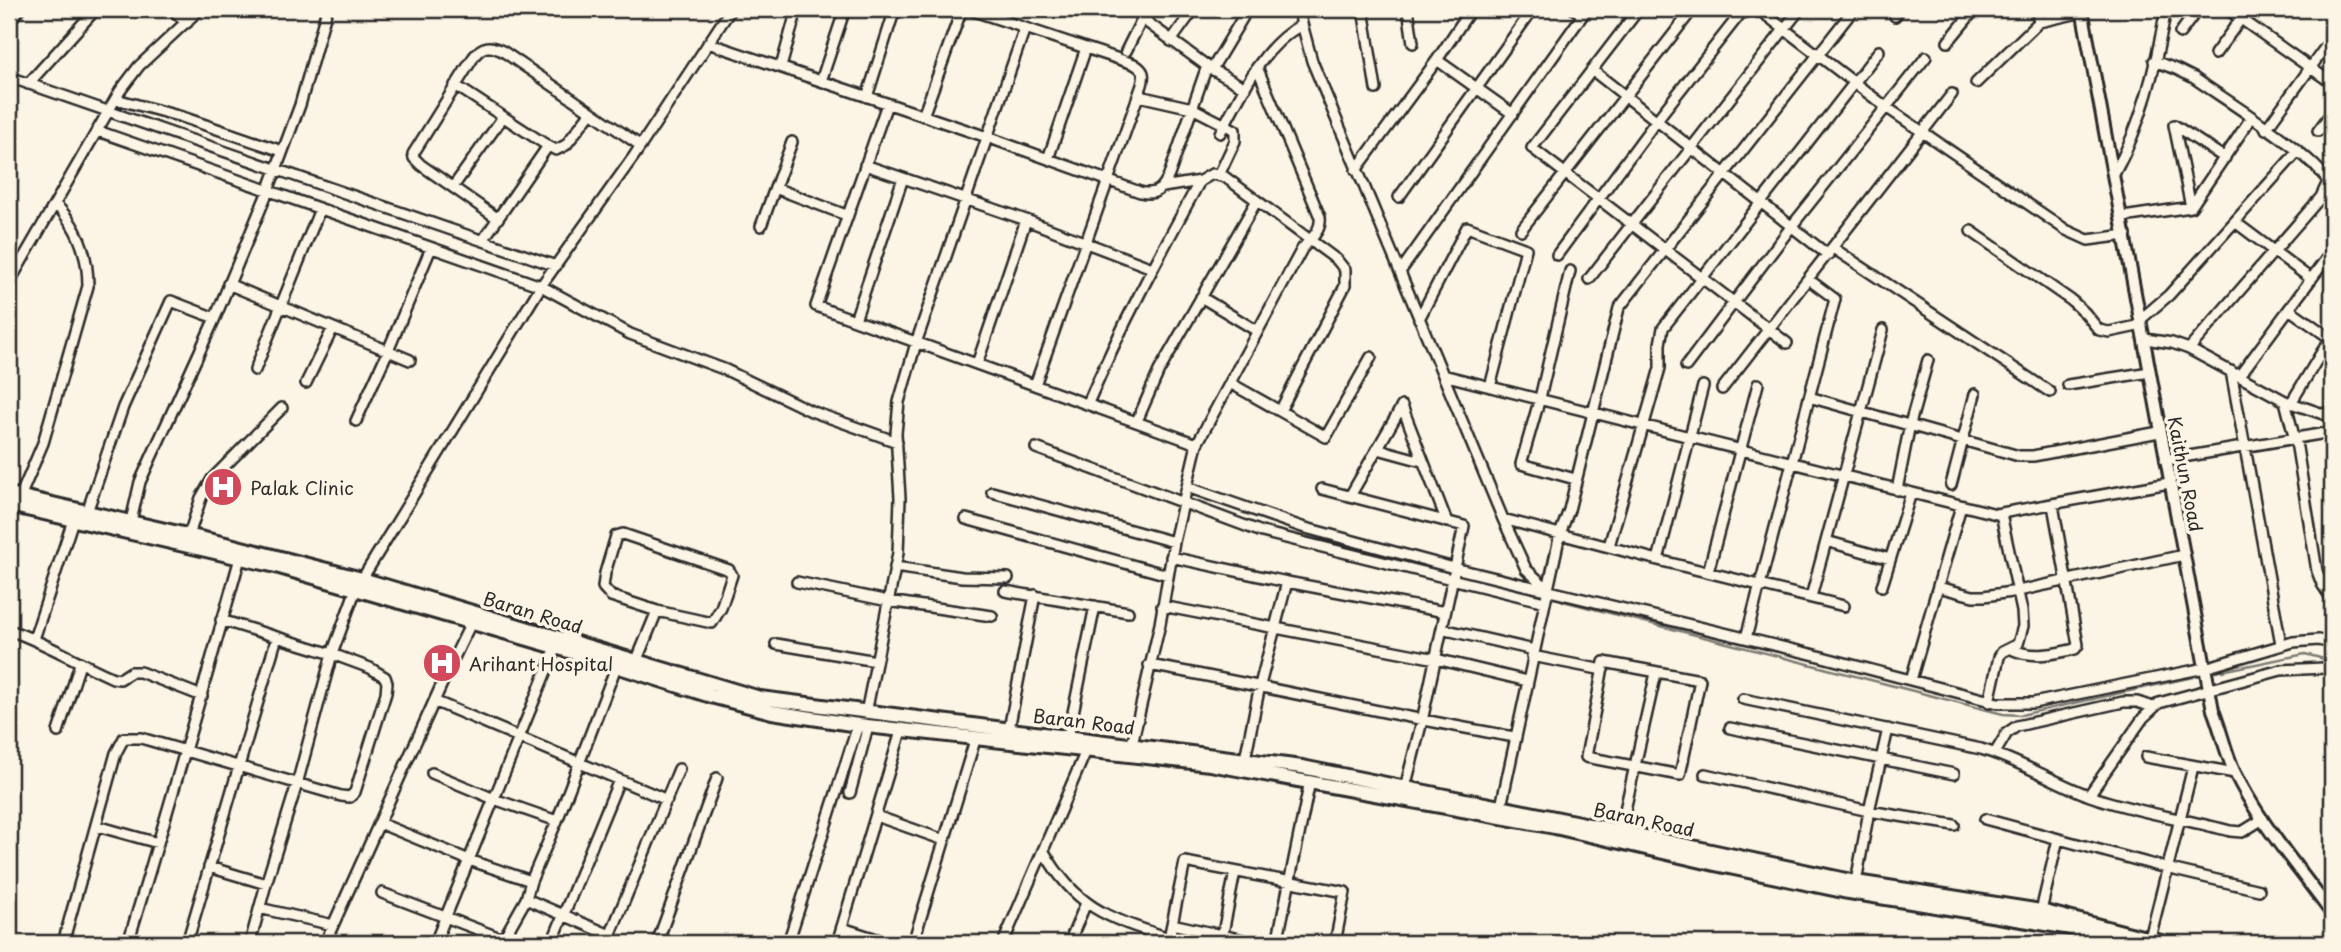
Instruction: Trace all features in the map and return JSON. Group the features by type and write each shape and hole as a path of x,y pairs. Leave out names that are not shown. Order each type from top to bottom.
{"main road":[{"name":"Baran Road","path":"12,499 87,512 189,535 760,698 902,729 1210,764 1620,832 2065,927 2125,943"},
{"name":"Baran Road","path":"12,499 73,520 359,584 471,623 750,707 809,719 1009,729 1302,767 1405,788 1555,827 1843,891 2042,911 2165,943"}],"street":[{"path":"9,21 20,9"},
{"path":"27,84 96,9"},
{"path":"172,9 187,23"},
{"path":"9,283 108,112 139,66 200,9"},
{"path":"131,522 140,482 215,318 268,191 300,104 327,9"},
{"path":"250,943 332,654 359,584 541,286 641,146 731,9"},
{"path":"780,67 797,9"},
{"path":"821,81 845,9"},
{"path":"867,97 895,9"},
{"path":"923,116 962,9"},
{"path":"968,9 1135,64 1144,77 1088,242 1035,385"},
{"path":"1171,41 1194,9"},
{"path":"1298,9 1312,61 1503,519 1526,569 1548,589"},
{"path":"1363,9 1376,89"},
{"path":"1408,9 1413,43"},
{"path":"1356,170 1471,9"},
{"path":"1399,197 1533,9"},
{"path":"1400,272 1585,12 1574,9"},
{"path":"1639,9 1532,148 1787,343"},
{"path":"1521,230 1693,9"},
{"path":"1557,255 1656,121 1744,9"},
{"path":"1758,9 1886,107 2076,236 2095,240 2126,235"},
{"path":"1589,279 1800,9"},
{"path":"1499,812 1559,534 1569,510 1619,308 1854,9"},
{"path":"1948,42 1975,9"},
{"path":"2036,9 2039,22"},
{"path":"2114,174 2133,135 2166,9"},
{"path":"2180,33 2198,9"},
{"path":"2227,9 2332,83"},
{"path":"2215,54 2248,9"},
{"path":"1976,83 2039,22 2082,10"},
{"name":"Kaithun Road","path":"2082,10 2123,217 2208,690 2224,748 2235,773 2263,820 2332,914"},
{"path":"1143,13 1147,23 1171,41 1245,88"},
{"path":"1126,51 1143,13"},
{"path":"708,43 1147,194 1156,193 1163,187 1210,67 1243,17"},
{"path":"1220,133 1257,67 1280,39 1301,25"},
{"path":"850,793 899,540 899,402 916,343 1025,28"},
{"path":"2266,129 2332,38"},
{"path":"497,218 421,165 413,154 477,52 485,47 490,46 505,52 641,146"},
{"path":"1048,159 1086,48"},
{"path":"1609,546 1660,368 1663,328 1879,51"},
{"path":"1686,366 1791,227 1926,57"},
{"path":"1437,60 1513,114"},
{"path":"2154,61 2194,78 2298,151 2325,175 2328,185 2321,197 2189,349"},
{"path":"1132,744 1197,444 1302,249 1320,227 1320,217 1257,67"},
{"path":"1592,70 1791,227 2050,392"},
{"path":"9,77 556,266"},
{"path":"455,85 556,150 566,145 591,112"},
{"path":"1722,389 1952,94"},
{"path":"1139,96 1192,108 1235,130 1235,141 1219,175"},
{"path":"116,99 182,117 282,150"},
{"path":"887,104 816,306 1197,444"},
{"path":"2318,131 2332,111"},
{"path":"453,187 503,117"},
{"path":"2123,217 2191,207 2251,118"},
{"path":"2191,207 2174,125 2225,158"},
{"path":"98,131 541,286 631,334 726,370 811,411 897,442"},
{"path":"761,226 792,142"},
{"path":"483,240 548,146"},
{"path":"1971,231 2072,301 2099,330 2109,332 2141,322 2169,295 2298,151"},
{"path":"865,165 1088,242 1152,268"},
{"path":"1088,403 1113,345 1152,268 1200,181 1209,174 1219,175 1256,202 1343,266 1346,274 1345,286 1280,411"},
{"path":"855,320 903,178"},
{"path":"1163,187 1200,181"},
{"path":"775,188 846,215"},
{"path":"1136,421 1159,371 1256,202"},
{"path":"12,499 43,443 88,286 87,264 76,228 55,204"},
{"path":"255,370 320,209"},
{"path":"978,364 1026,220"},
{"path":"2235,222 2311,279"},
{"path":"1419,319 1467,228 1525,249 1490,387"},
{"path":"356,421 431,247"},
{"path":"2281,644 2244,446 2236,373 2332,251"},
{"path":"1570,271 1540,398 1521,464 1575,479"},
{"path":"1746,638 1835,299 1808,279"},
{"path":"228,284 410,360"},
{"path":"1201,297 1257,331"},
{"path":"87,512 123,407 171,301 215,318"},
{"path":"2288,309 2330,342 2288,402 2317,570 2332,598"},
{"path":"306,383 332,328"},
{"path":"1811,597 1883,330"},
{"path":"2145,340 2172,343 2189,349 2288,402 2332,416"},
{"path":"1230,383 1326,436 1371,358"},
{"path":"1897,490 1910,425 1928,360"},
{"path":"2068,385 2150,372"},
{"path":"1443,375 2001,514 2169,483"},
{"path":"1708,572 1758,384"},
{"path":"1658,560 1703,386"},
{"path":"1951,485 1975,394"},
{"path":"1809,397 1962,438 2014,455 2026,456 2160,432"},
{"path":"1350,496 1402,406 1447,522"},
{"path":"189,535 201,498 214,477 282,408"},
{"path":"2165,460 2332,432"},
{"path":"1036,449 1262,531 1545,602"},
{"path":"1378,449 1422,461"},
{"path":"1187,486 1302,527 1454,568 1746,638 1989,702 2033,703 2205,668 2281,644 2318,640 2332,643"},
{"path":"1322,489 1464,526 1405,788"},
{"path":"992,492 1174,542"},
{"path":"1882,586 1911,493"},
{"path":"2011,649 2022,654 2040,656 2077,648 2079,640 2053,505"},
{"path":"1911,681 1961,506"},
{"path":"1989,702 1999,657 2002,652 2018,644 2023,626 2001,514"},
{"path":"966,519 1168,575"},
{"path":"1503,519 1844,606"},
{"path":"34,639 73,520"},
{"path":"623,534 729,570 732,575 721,608 712,623 657,611 611,596 603,587 617,537 623,534"},
{"path":"1826,541 1890,559"},
{"path":"1938,587 1979,596 2018,591 2184,555"},
{"path":"1171,557 1445,612"},
{"path":"128,943 240,558"},
{"path":"895,567 962,577 1008,578"},
{"path":"797,582 888,601 992,616"},
{"path":"1245,759 1260,685 1287,582"},
{"path":"1005,591 1128,612"},
{"path":"1009,729 1035,595"},
{"path":"1068,737 1095,606"},
{"path":"1162,606 1436,659 1527,681"},
{"path":"636,662 657,611"},
{"path":"63,943 116,753 124,738 141,738 341,796 350,797 354,794 386,693 387,683 381,674 332,654 221,620"},
{"path":"328,942 333,925 471,623"},
{"path":"1442,629 1603,670"},
{"path":"9,630 116,678 122,678 134,671 140,672 202,696"},
{"path":"187,943 277,638"},
{"path":"776,644 876,661"},
{"path":"435,943 556,647"},
{"path":"1604,662 1656,673 1700,680 1680,775 1586,757 1604,662"},
{"path":"58,732 80,664"},
{"path":"1149,665 1260,685 1422,721 1515,737"},
{"path":"382,892 502,941 526,899 616,667"},
{"path":"2089,795 2153,707 2281,670 2324,668 2332,671"},
{"path":"1620,832 1656,673"},
{"path":"1743,699 1995,753 2089,795 2179,819 2237,832 2247,830 2263,820"},
{"path":"434,701 667,800"},
{"path":"1995,753 2009,730 2028,723 2123,702 2137,702 2153,707"},
{"path":"788,943 864,721"},
{"path":"1730,728 1954,774"},
{"path":"837,943 902,729"},
{"path":"1856,882 1888,729"},
{"path":"913,943 976,737"},
{"path":"1003,943 1086,751"},
{"path":"2146,757 2235,773"},
{"path":"2150,938 2193,767"},
{"path":"526,899 609,939 679,769"},
{"path":"432,773 557,821"},
{"path":"1705,774 1869,811 1954,825"},
{"path":"657,943 717,778"},
{"path":"552,943 619,780"},
{"path":"1277,943 1310,781"},
{"path":"876,816 944,840"},
{"path":"1984,819 2259,890"},
{"path":"379,823 469,860 531,881"},
{"path":"97,826 158,843"},
{"path":"2042,911 2058,839"},
{"path":"1043,850 1059,876 1086,903 1108,916 1169,941 1185,862 1345,892 1335,943"},
{"path":"209,867 265,884"},
{"path":"1222,940 1235,872"},
{"path":"1069,943 1086,903"},
{"path":"259,908 333,925"},
{"path":"1172,925 1222,940 1257,943"},
{"path":"842,928 889,943"}],"waterway":[{"path":"1563,601 2003,714 2021,715 2193,677"},
{"path":"2222,671 2305,654 2332,661"}],"place":[{"name":"Palak Clinic","path":"223,487"},
{"name":"Arihant Hospital","path":"442,663"}]}
